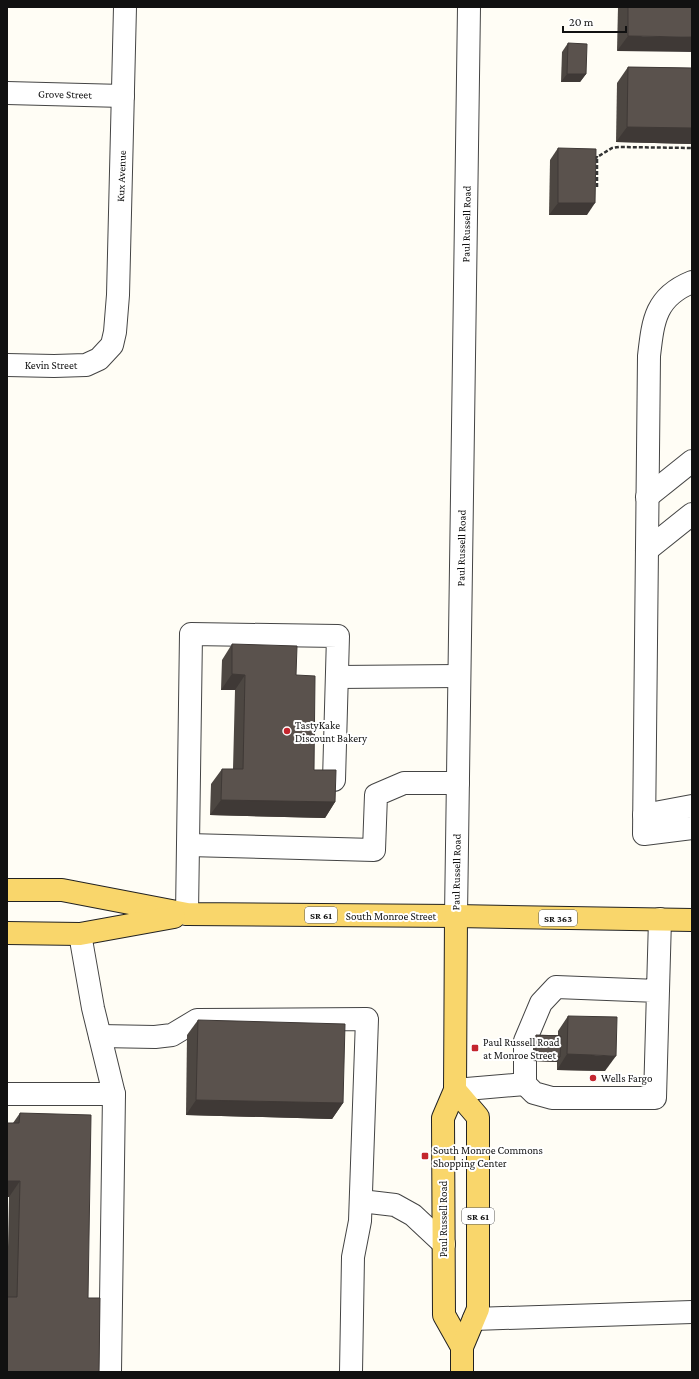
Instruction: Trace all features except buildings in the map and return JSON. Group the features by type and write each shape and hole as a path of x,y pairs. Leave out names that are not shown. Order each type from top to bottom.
{"main road":[{"name":"South Monroe Street","path":"7,890 62,890 187,914 692,920"},
{"name":"South Monroe Street","path":"7,933 80,934 187,914"},
{"name":"Paul Russell Road","path":"456,916 455,1090 443,1118 444,1315 462,1347"},
{"name":"Paul Russell Road","path":"455,1090 478,1117 478,1309 462,1347 462,1372"}],"street":[{"name":"Kux Avenue","path":"112,345 115,332 118,295 125,7"},
{"name":"Paul Russell Road","path":"456,916 469,7"},
{"name":"Grove Street","path":"7,93 123,96"},
{"path":"692,282 670,295 660,307 653,324 649,356 644,834 692,828"},
{"name":"Kevin Street","path":"7,365 86,365 100,359 112,345"},
{"path":"647,497 692,461"},
{"path":"647,550 692,514"},
{"path":"187,914 192,634 338,636 334,780"},
{"path":"337,677 459,676"},
{"path":"188,845 374,850 376,796 404,783 458,783"},
{"path":"644,815 692,806"},
{"path":"658,991 556,987 541,1003 525,1041 524,1084 534,1094 552,1098 655,1098 658,991 660,919"},
{"path":"80,934 93,1008 114,1094 110,1372"},
{"path":"100,1036 155,1037 172,1035 197,1020 367,1019 360,1221 353,1257 351,1372"},
{"path":"455,1090 524,1084"},
{"path":"7,1094 114,1094"},
{"path":"361,1201 395,1205 413,1215 444,1244"},
{"path":"474,1320 692,1312"}],"path":[{"path":"592,160 612,148 619,147 692,148"},
{"path":"597,156 597,187"}],"place":[{"name":"TastyKake Discount Bakery","path":"287,731"},
{"name":"Paul Russell Road at Monroe Street","path":"475,1048"},
{"name":"Wells Fargo","path":"593,1078"},
{"name":"South Monroe Commons Shopping Center","path":"425,1156"}]}
